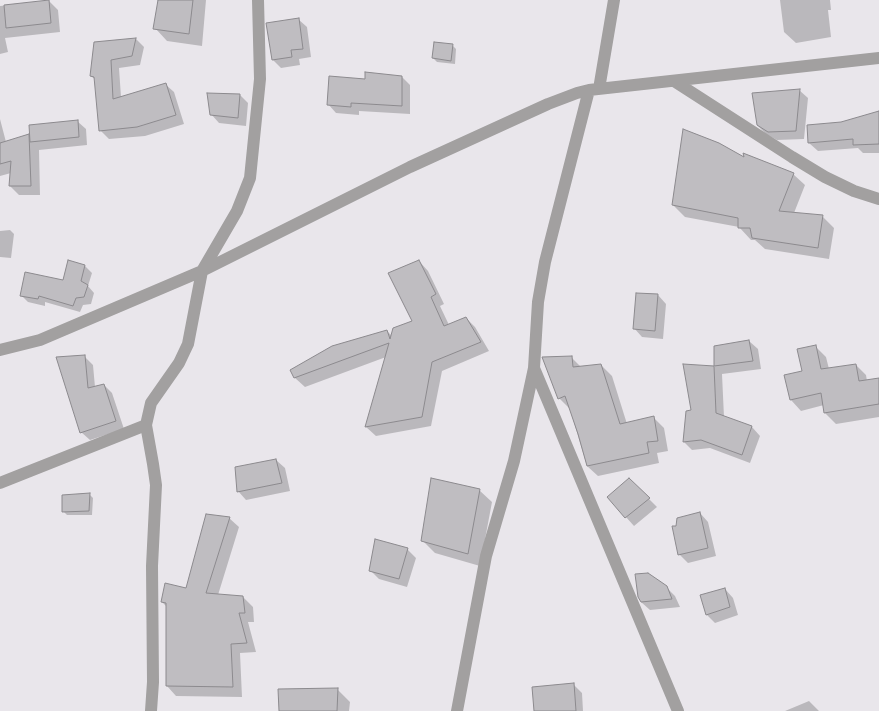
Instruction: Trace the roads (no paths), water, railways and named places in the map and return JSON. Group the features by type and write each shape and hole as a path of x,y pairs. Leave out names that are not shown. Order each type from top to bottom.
{"street":[{"path":"151,711 153,682 152,566 156,485 154,464 146,425 151,404 179,363 188,344 202,271 237,211 250,178 260,78 258,0"},
{"path":"457,711 486,556 514,461 534,368 538,302 546,262 594,89 614,0"},
{"path":"0,350 40,340 202,271 410,167 548,104 577,93 594,89 879,58"},
{"path":"674,81 825,177 854,191 879,199"},
{"path":"534,368 678,711"},
{"path":"0,483 146,425"}]}
